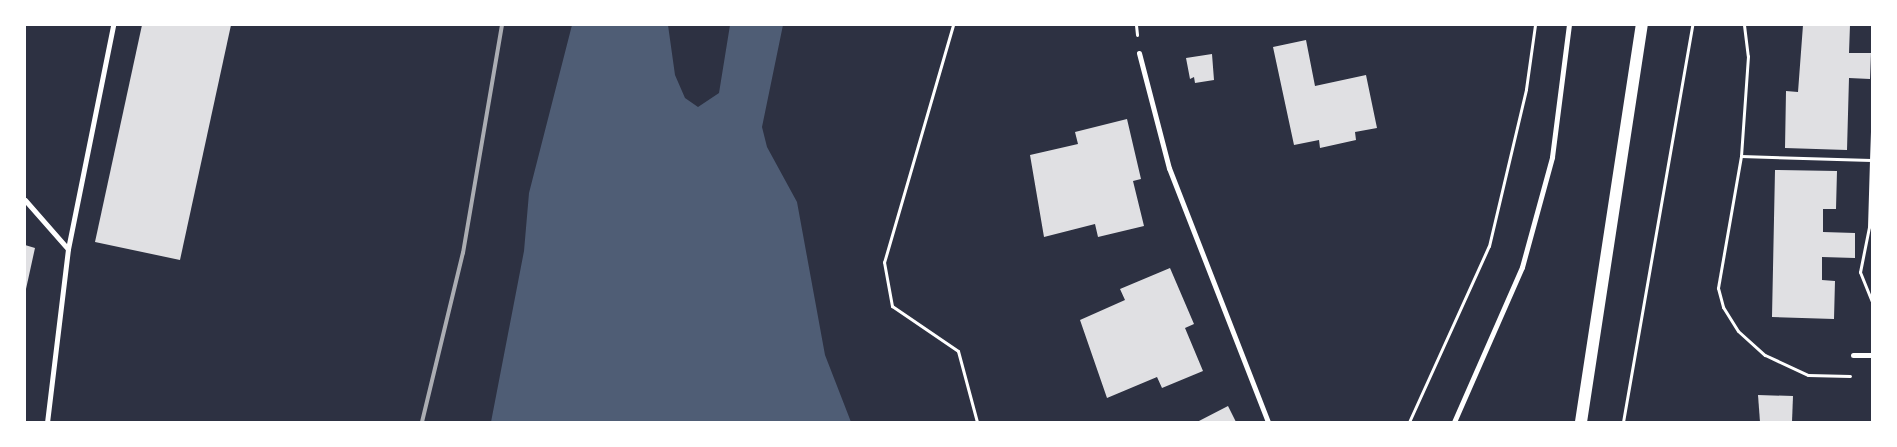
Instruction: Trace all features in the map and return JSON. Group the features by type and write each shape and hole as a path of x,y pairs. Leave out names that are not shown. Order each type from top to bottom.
{"main road":[{"path":"1580,422 1642,25"}],"street":[{"path":"47,422 68,249 113,25"},
{"path":"1454,422 1522,267 1552,157 1569,25"},
{"path":"1139,53 1169,168 1268,422"},
{"path":"25,200 68,249"},
{"path":"1854,355 1872,355"}],"path":[{"path":"953,25 884,262 892,306 958,351 977,422"},
{"path":"1409,422 1489,246 1526,89 1535,25"},
{"path":"1623,422 1692,25"},
{"path":"1744,25 1748,56 1741,156 1718,288 1723,307 1738,331 1765,355 1808,375 1854,376"},
{"path":"1872,125 1870,160 1871,227 1860,272 1872,301"},
{"path":"1741,156 1870,160"}],"water":[{"path":"572,25 668,25 675,75 685,98 698,107 719,93 730,25 783,25 762,127 767,147 797,202 825,355 851,422 491,422 524,251 529,193"}],"building":[{"path":"142,25 231,25 180,260 95,242"},
{"path":"1803,25 1850,25 1849,53 1871,53 1870,79 1849,78 1847,150 1785,148 1786,91 1798,92"},
{"path":"1306,40 1315,86 1366,75 1377,128 1355,132 1356,140 1320,148 1319,140 1294,145 1273,47"},
{"path":"1212,54 1214,80 1195,83 1194,77 1190,79 1186,58"},
{"path":"1127,119 1141,179 1133,181 1144,226 1098,237 1095,224 1044,237 1030,155 1078,144 1075,132"},
{"path":"1775,170 1837,171 1836,209 1823,209 1823,232 1855,233 1855,258 1822,257 1822,280 1835,281 1834,319 1772,317"},
{"path":"25,245 35,248 26,289 25,289"},
{"path":"1170,268 1194,324 1185,328 1203,371 1162,388 1157,377 1107,398 1080,320 1125,300 1120,289"},
{"path":"1758,395 1793,396 1792,422 1760,422"},
{"path":"1228,406 1236,422 1197,422"}],"railway":[{"path":"422,422 463,253 502,25"}]}
